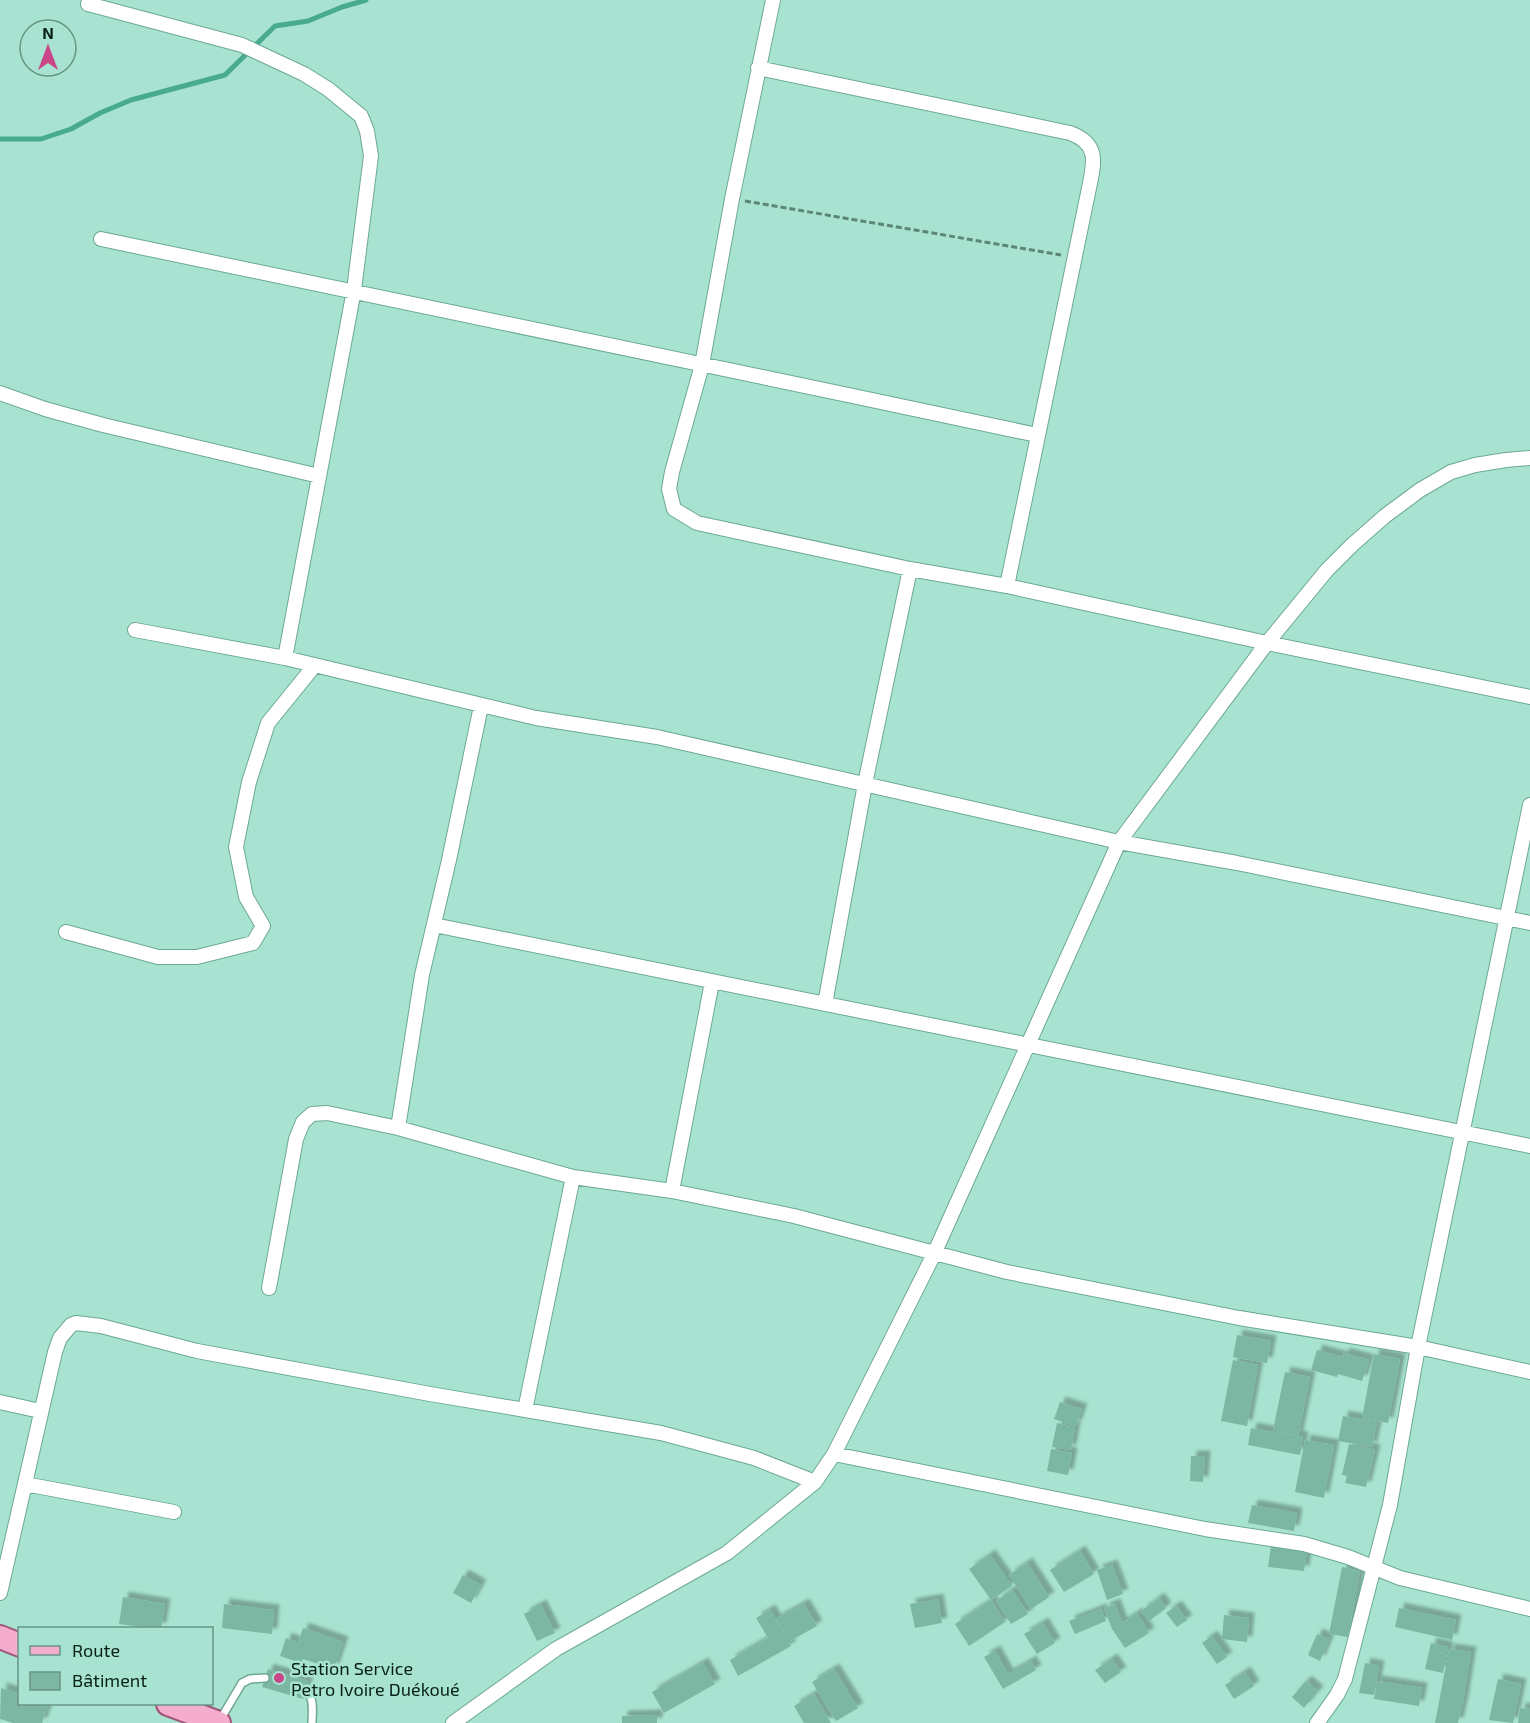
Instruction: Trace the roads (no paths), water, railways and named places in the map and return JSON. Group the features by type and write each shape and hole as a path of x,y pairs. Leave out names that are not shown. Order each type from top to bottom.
{"main road":[{"path":"0,1637 18,1644"},
{"path":"171,1705 218,1723"}],"street":[{"path":"772,0 732,199 702,365 672,472 669,489 674,509 697,523 1530,697"},
{"path":"88,4 242,45 314,80 361,116 368,130 371,156 354,290 285,658"},
{"path":"758,68 1070,133 1091,148 1095,159 1007,586"},
{"path":"101,239 354,290 1037,435"},
{"path":"0,393 45,409 103,425 319,476"},
{"path":"453,1723 556,1649 727,1553 815,1482 834,1454 934,1254 1119,842 1267,643 1327,570 1352,545 1420,490 1451,472 1475,465 1530,458"},
{"path":"825,1004 865,784 910,569"},
{"path":"135,630 285,658 536,718 657,737 1119,842 1530,923"},
{"path":"66,932 158,957 197,957 253,943 263,926 246,897 236,846 249,782 268,723 315,665"},
{"path":"398,1128 422,975 481,706"},
{"path":"1317,1723 1337,1695 1345,1679 1390,1505 1418,1347 1530,805"},
{"path":"434,925 1530,1146"},
{"path":"672,1191 712,982"},
{"path":"269,1288 296,1139 303,1122 312,1114 327,1113 398,1128 573,1177 672,1191 794,1216 1007,1272 1239,1318 1418,1347 1530,1372"},
{"path":"525,1410 573,1177"},
{"path":"0,1593 40,1410 60,1338 64,1330 76,1323 101,1326 197,1351 661,1433 714,1446 785,1469 815,1482"},
{"path":"0,1402 40,1410"},
{"path":"834,1454 1205,1529 1304,1544 1325,1549 1400,1578 1488,1601 1530,1609"},
{"path":"25,1484 174,1512"}],"lane":[{"path":"218,1723 242,1683 250,1679 265,1678"},
{"path":"305,1690 309,1692 311,1698 312,1723"}],"waterway":[{"path":"0,139 41,139 71,129 131,100 225,75 275,26 308,21 366,0"}],"place":[{"name":"Station Service Petro Ivoire Duékoué","path":"279,1678"}]}
